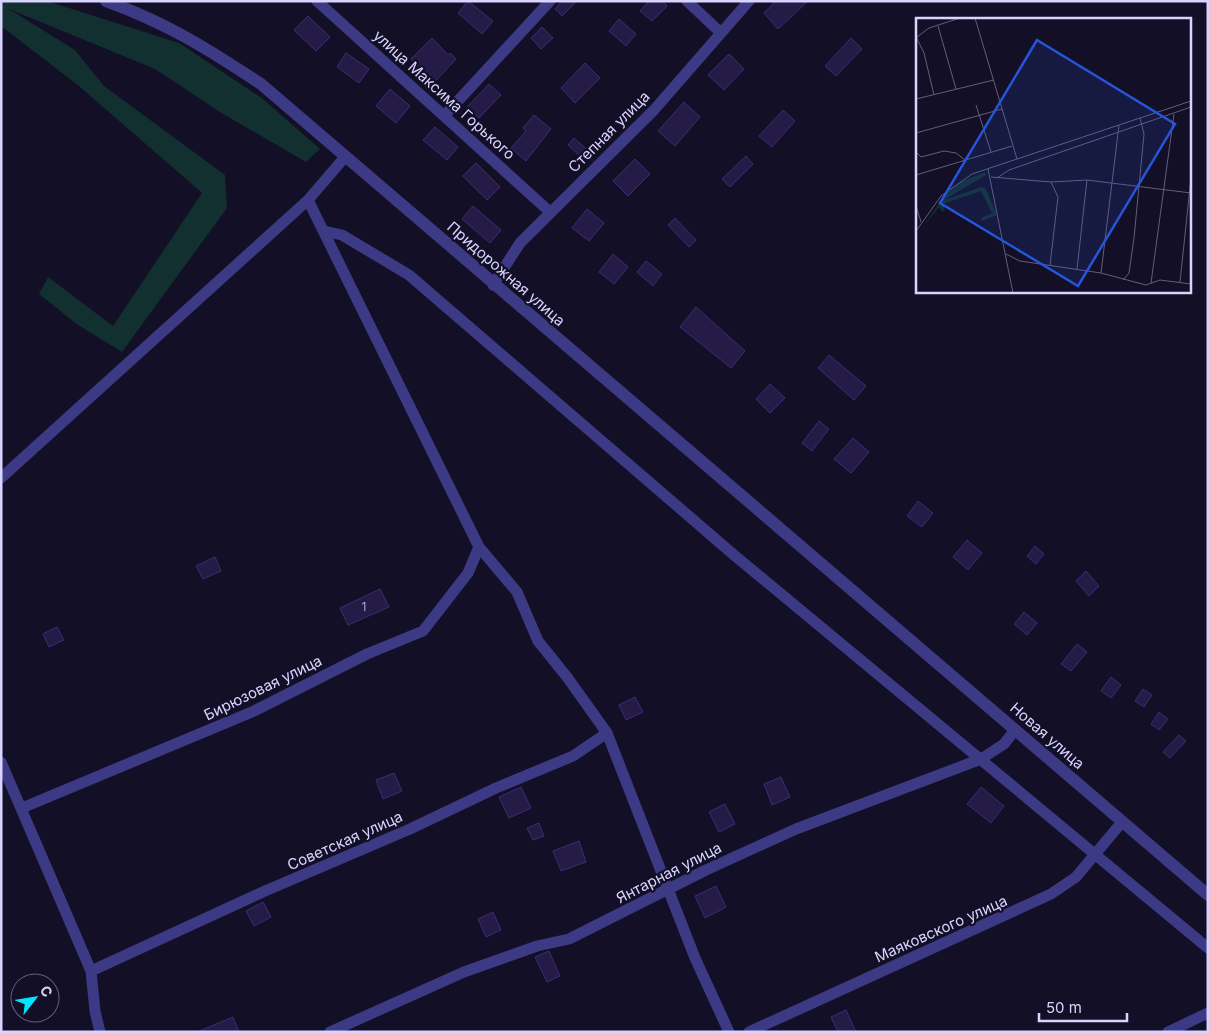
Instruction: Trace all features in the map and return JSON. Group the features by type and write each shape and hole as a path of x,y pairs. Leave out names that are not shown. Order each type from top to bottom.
{"street":[{"name":"Придорожная улица","path":"106,1 147,16 185,35 261,84 866,602"},
{"name":"улица Максима Горького","path":"317,1 550,212"},
{"path":"445,116 550,1"},
{"path":"687,1 721,33"},
{"name":"Степная улица","path":"494,285 520,243 654,110 749,1"},
{"path":"1,478 308,200 345,157"},
{"path":"308,200 479,547 517,592 538,641 568,677 607,733 695,958 729,1032"},
{"path":"324,231 342,235 409,275 734,554 981,759 1094,856 1172,917 1208,948"},
{"name":"Бирюзовая улица","path":"22,808 254,711 367,654 423,631 468,574 479,547"},
{"name":"Новая улица","path":"866,602 1208,895"},
{"name":"Янтарная улица","path":"330,1032 464,972 537,946 569,938 669,891 706,870 796,829 981,759 1004,744 1015,730"},
{"name":"Советская улица","path":"91,971 265,891 410,829 496,788 572,756 607,733"},
{"path":"1,762 91,971 94,1011 100,1032"},
{"name":"Маяковского улица","path":"750,1032 1051,894 1076,877 1122,822"},
{"path":"1168,1032 1208,1013"}],"green space":[{"path":"1,1 47,1 179,43 263,99 320,149 306,162 220,112 155,69 9,9 75,50 104,86 225,175 227,208 122,352 78,325 39,294 48,277 113,326 202,193 79,86 1,26"}],"building":[{"path":"468,1 493,21 482,34 458,13"},
{"path":"562,1 577,1 562,16 555,9"},
{"path":"649,1 662,1 667,6 652,21 640,11"},
{"path":"776,1 808,1 778,29 764,13"},
{"path":"308,16 330,37 316,51 294,30"},
{"path":"619,19 636,34 626,46 609,31"},
{"path":"542,27 553,38 541,49 531,38"},
{"path":"432,38 448,55 450,53 456,59 431,86 425,80 428,77 411,59"},
{"path":"851,38 862,49 836,76 825,66"},
{"path":"346,53 369,69 359,83 337,67"},
{"path":"729,54 744,69 724,90 708,75"},
{"path":"585,63 600,78 575,103 561,88"},
{"path":"489,84 501,95 479,118 467,107"},
{"path":"390,89 410,106 396,123 376,106"},
{"path":"684,102 700,117 675,146 658,131"},
{"path":"783,110 795,121 772,147 759,136"},
{"path":"534,115 551,129 526,161 511,148 526,131 523,128"},
{"path":"435,127 458,147 447,160 423,140"},
{"path":"574,138 593,155 586,162 568,145"},
{"path":"746,156 753,164 730,187 722,179"},
{"path":"635,159 650,174 628,196 613,181"},
{"path":"476,163 500,187 487,200 463,176"},
{"path":"473,206 501,230 490,243 462,219"},
{"path":"587,209 604,223 589,241 572,228"},
{"path":"675,218 696,240 689,247 668,225"},
{"path":"613,254 628,267 614,284 599,272"},
{"path":"646,261 662,274 653,286 637,272"},
{"path":"696,307 745,351 731,368 680,327"},
{"path":"829,355 866,386 854,400 818,368"},
{"path":"770,384 785,398 770,413 756,399"},
{"path":"819,421 829,429 812,451 802,443"},
{"path":"853,438 869,452 851,473 834,459"},
{"path":"918,501 933,513 922,527 907,516"},
{"path":"967,540 982,553 968,570 953,557"},
{"path":"1035,546 1044,554 1036,564 1027,556"},
{"path":"215,557 221,571 203,579 196,566"},
{"path":"1086,571 1099,586 1089,596 1076,581"},
{"path":"380,589 389,607 348,625 340,608"},
{"path":"1024,612 1037,623 1027,635 1014,624"},
{"path":"57,627 64,640 49,647 43,634"},
{"path":"1077,644 1087,652 1071,671 1061,664"},
{"path":"1111,677 1121,685 1111,698 1101,691"},
{"path":"1143,689 1152,695 1144,707 1135,701"},
{"path":"635,697 643,712 626,720 619,705"},
{"path":"1159,712 1168,719 1159,730 1151,724"},
{"path":"1179,735 1186,741 1170,758 1163,752"},
{"path":"394,773 402,791 383,799 376,780"},
{"path":"781,777 790,797 772,805 764,784"},
{"path":"521,787 531,808 509,818 499,797"},
{"path":"981,787 1004,806 991,823 967,804"},
{"path":"725,804 735,824 719,832 709,812"},
{"path":"539,823 544,836 533,840 527,828"},
{"path":"579,841 586,862 561,871 553,851"},
{"path":"716,886 726,907 705,918 695,896"},
{"path":"263,902 271,917 254,926 246,911"},
{"path":"493,912 501,930 486,937 478,919"},
{"path":"549,951 560,976 547,982 535,957"},
{"path":"846,1010 856,1032 838,1032 831,1017"},
{"path":"233,1017 239,1032 197,1032"}]}
